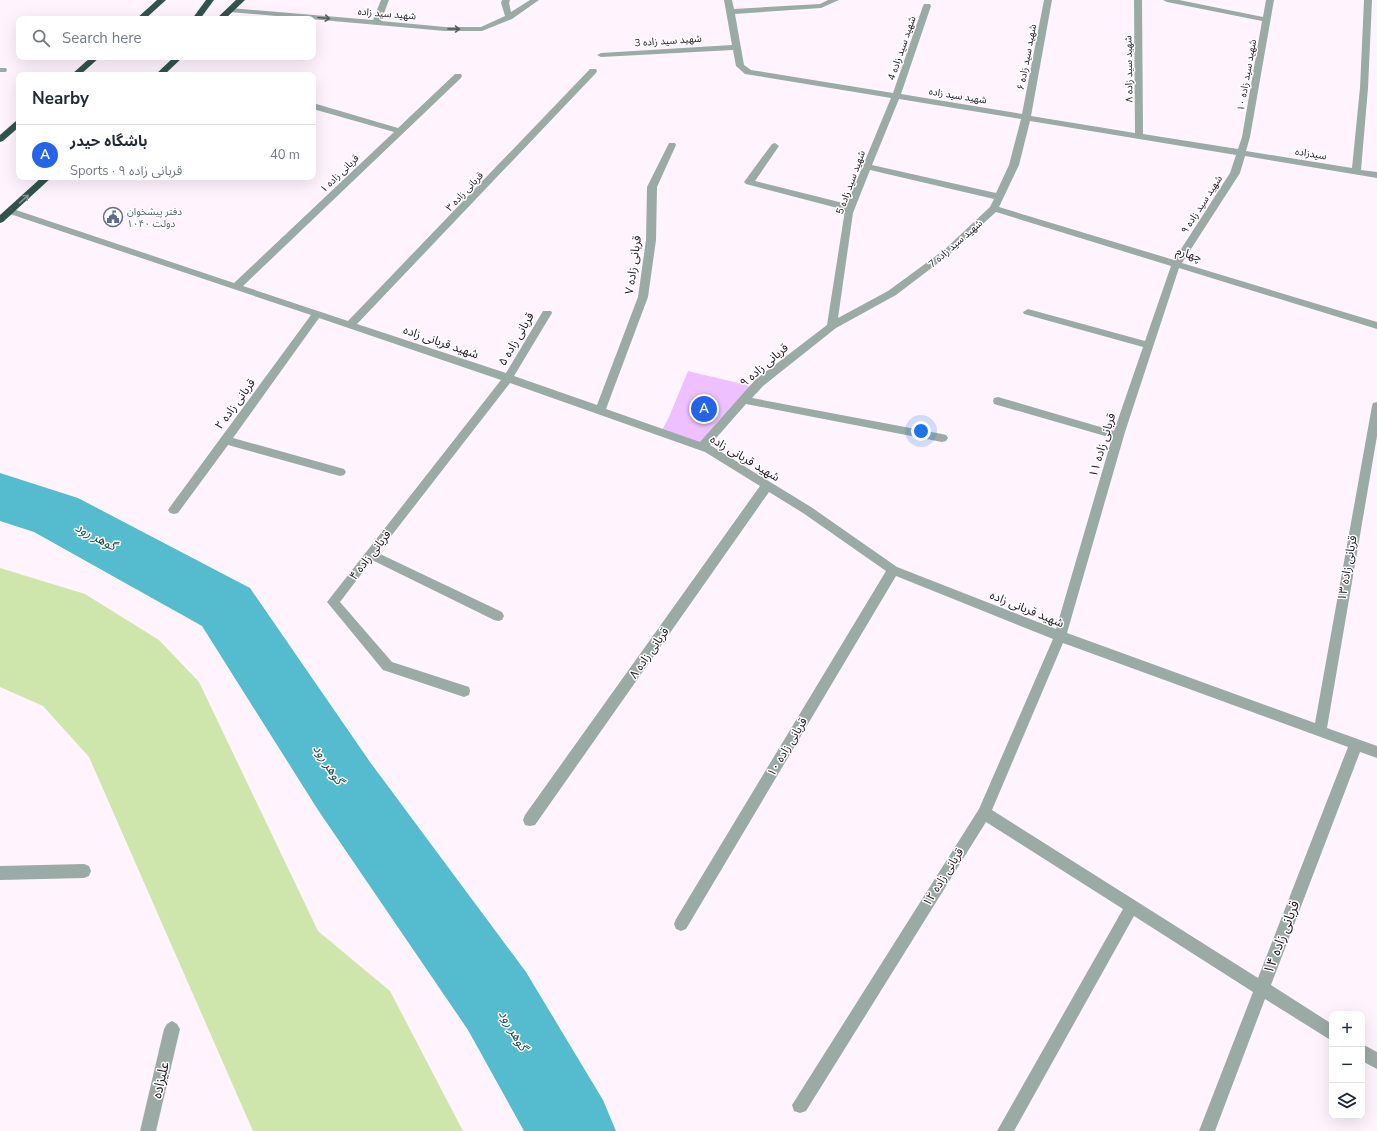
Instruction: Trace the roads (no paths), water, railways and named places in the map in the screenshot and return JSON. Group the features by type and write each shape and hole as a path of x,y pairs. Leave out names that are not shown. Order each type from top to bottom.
{"highway":[{"path":"143,16 162,0"},
{"path":"198,16 210,0"},
{"path":"223,16 241,0"},
{"path":"78,72 92,60"},
{"path":"160,72 167,60"},
{"path":"162,72 176,60"},
{"path":"0,139 16,126"},
{"path":"0,220 44,180"}],"street":[{"path":"376,23 385,0"},
{"path":"506,0 505,3 509,17"},
{"name":"شهید سید زاده","path":"316,18 445,29 482,29 509,17 536,0"},
{"name":"شهید سید زاده","path":"728,0 740,66 748,72 1241,154"},
{"path":"731,12 821,6 835,0"},
{"name":"شهید سید زاده ۶","path":"1026,118 1048,0"},
{"name":"شهید سید زاده ۸","path":"1138,0 1139,137"},
{"path":"1167,0 1267,20"},
{"name":"شهید سید زاده ۱۰","path":"1241,154 1246,137 1270,0"},
{"path":"1356,172 1364,88 1368,0"},
{"name":"شهید سید زاده 4","path":"896,96 927,6"},
{"name":"شهید سید زاده","path":"230,10 297,16"},
{"name":"شهید سید زاده 3","path":"601,55 736,46"},
{"name":"قربانی زاده ۳","path":"350,325 592,71"},
{"name":"قربانی زاده ۱","path":"236,287 458,76"},
{"name":"شهید سید زاده 5","path":"832,326 850,208 896,96"},
{"path":"316,107 399,131"},
{"name":"شهید سید زاده 7","path":"832,326 892,293 947,252 994,208 1014,165 1026,118"},
{"name":"قربانی زاده ۷","path":"600,411 643,296 650,240 652,187 672,145"},
{"path":"775,146 749,182 850,208"},
{"name":"سیدزاده","path":"1241,154 1377,175"},
{"name":"شهید سید زاده ۹","path":"1176,264 1235,173 1241,154"},
{"path":"867,166 999,197"},
{"name":"چهارم","path":"994,208 1377,326"},
{"name":"شهید قربانی زاده","path":"10,211 508,378 709,449 807,510 892,570 1060,636 1377,752"},
{"name":"قربانی زاده ۱۱","path":"1060,636 1118,436 1176,264"},
{"path":"1028,312 1148,345"},
{"name":"قربانی زاده ۵","path":"508,378 547,313"},
{"name":"قربانی زاده ۲","path":"174,510 317,314"},
{"name":"قربانی زاده ۹","path":"702,447 760,383 832,326"},
{"name":"قربانی زاده ۴","path":"464,691 388,666 333,602 508,378"},
{"path":"743,400 942,438"},
{"path":"998,401 1118,436"},
{"name":"قربانی زاده ۱۳","path":"1320,731 1355,521 1377,406"},
{"path":"224,440 340,472"},
{"name":"قربانی زاده ۸","path":"530,820 767,485"},
{"path":"370,554 498,616"},
{"name":"قربانی زاده ۱۰","path":"682,924 892,570"},
{"name":"قربانی زاده ۱۲","path":"800,1105 984,813 1060,636"},
{"name":"قربانی زاده ۱۴","path":"1207,1131 1356,744"},
{"path":"984,813 1329,1031"},
{"path":"0,873 84,870"},
{"path":"1005,1131 1132,906"},
{"name":"علیزاده","path":"148,1131 172,1029"},
{"path":"1365,1054 1377,1062"}],"waterway":[{"name":"گوهر رود","path":"0,497 56,515 226,607 344,786 497,1001 572,1131"}],"place":[{"name":"دفتر پیشخوان دولت ۱۰۴۰","path":"113,217"},
{"name":"باشگاه حیدر","path":"704,409"}]}
